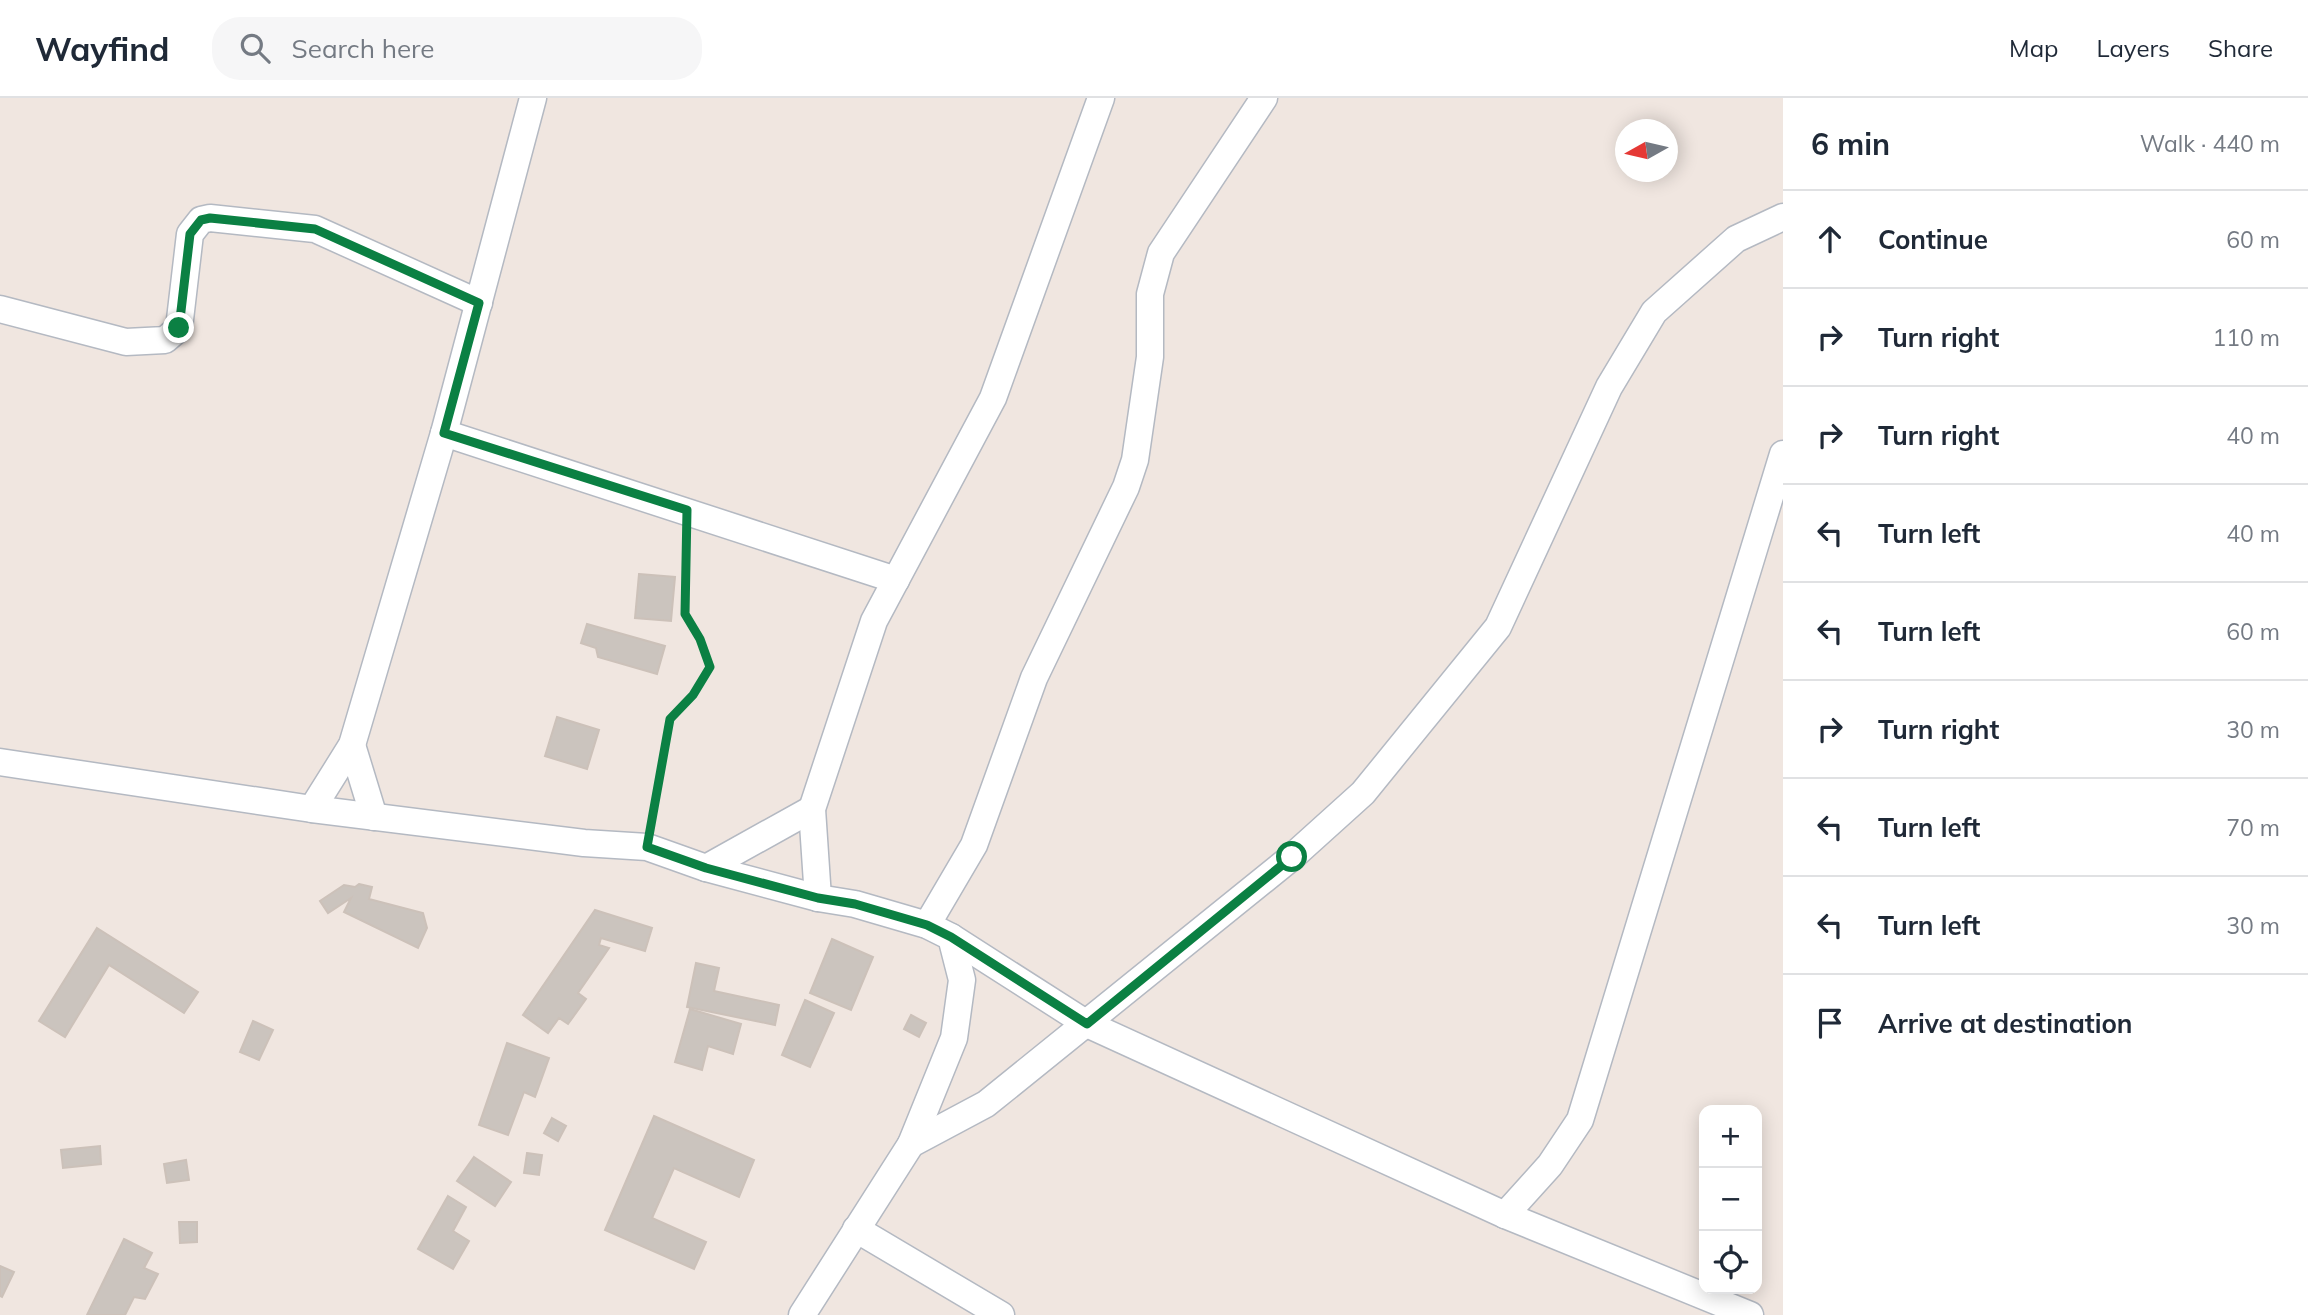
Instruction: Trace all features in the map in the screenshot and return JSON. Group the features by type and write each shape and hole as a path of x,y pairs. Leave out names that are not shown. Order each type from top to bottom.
{"street":[{"path":"312,809 352,745 444,433 533,98"},
{"path":"818,898 811,809 874,621 993,398 1101,98"},
{"path":"927,925 974,845 1034,678 1126,487 1135,460 1150,357 1150,294 1161,253 1264,98"},
{"path":"911,1144 986,1104 1292,857 1363,793 1498,626 1609,387 1654,312 1736,239 1783,217"},
{"path":"0,309 126,342 164,340 179,328 190,234 201,220 210,218 315,229 479,303"},
{"path":"444,433 895,580"},
{"path":"1505,1215 1550,1165 1580,1120 1783,454"},
{"path":"352,745 374,817"},
{"path":"0,762 312,809 584,843 647,847 706,868 818,898 855,904 927,925 951,937 1087,1024 1505,1215 1750,1315"},
{"path":"706,868 811,809"},
{"path":"802,1315 911,1144 954,1038 961,980 951,937"},
{"path":"856,1229 1001,1315"}],"path":[{"path":"647,847 670,719 693,695 710,667 700,639 685,614 687,510"}],"building":[{"path":"639,574 675,577 671,621 635,618"},
{"path":"587,624 665,646 657,674 598,657 596,648 581,643"},
{"path":"557,717 599,730 587,769 545,756"},
{"path":"359,884 372,887 369,899 423,913 427,928 418,948 344,912 351,898 328,913 320,901 344,885 355,887"},
{"path":"595,910 652,928 645,951 601,938 599,945 609,948 578,993 586,999 568,1024 559,1018 548,1033 523,1015"},
{"path":"97,928 198,992 184,1013 109,965 65,1037 39,1021"},
{"path":"832,939 873,957 851,1010 810,993"},
{"path":"696,963 719,968 714,991 779,1005 775,1025 687,1007"},
{"path":"805,1000 834,1013 810,1067 782,1055"},
{"path":"690,1009 741,1024 733,1054 708,1046 702,1070 675,1062"},
{"path":"911,1015 926,1023 919,1037 904,1029"},
{"path":"253,1021 273,1030 259,1060 240,1052"},
{"path":"507,1043 549,1058 535,1097 524,1092 508,1135 479,1125"},
{"path":"654,1116 754,1160 739,1197 674,1168 652,1218 706,1242 694,1269 605,1230"},
{"path":"552,1118 566,1126 558,1141 544,1133"},
{"path":"100,1146 101,1164 63,1168 61,1150"},
{"path":"527,1153 542,1155 539,1175 524,1173"},
{"path":"474,1157 511,1182 495,1206 457,1181"},
{"path":"186,1160 189,1180 167,1183 164,1164"},
{"path":"448,1196 466,1207 453,1231 469,1241 453,1269 418,1249"},
{"path":"179,1222 197,1222 197,1242 180,1243"},
{"path":"124,1239 152,1253 144,1268 158,1274 145,1299 134,1297 125,1315 87,1315"},
{"path":"0,1266 14,1272 2,1297 0,1296"}],"route":[{"path":"179,328 190,234 201,220 210,218 315,229 479,303 444,433 687,510 685,614 700,639 710,667 693,695 670,719 647,847 706,868 818,898 855,904 927,925 951,937 1087,1024 1292,857"}]}
